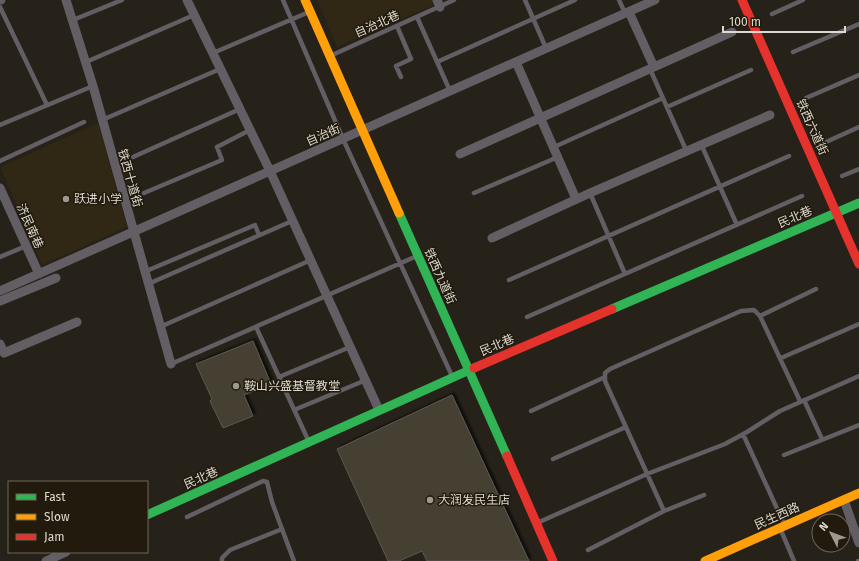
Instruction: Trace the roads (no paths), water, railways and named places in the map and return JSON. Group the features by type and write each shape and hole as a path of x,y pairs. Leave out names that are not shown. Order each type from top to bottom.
{"main road":[{"name":"铁西九道街","path":"305,0 553,561"},
{"name":"铁西六道街","path":"742,0 859,264"},
{"name":"民北巷","path":"148,515 452,377 859,203"},
{"name":"民生西路","path":"705,561 859,494"}],"street":[{"name":"铁西十道街","path":"66,0 93,86 171,364"},
{"path":"187,0 270,171 379,410"},
{"name":"自治街","path":"0,291 655,0"},
{"path":"627,13 652,68"},
{"path":"460,154 732,32"},
{"path":"516,62 542,118 576,199"},
{"path":"492,238 686,150 770,115"},
{"name":"济民南巷","path":"0,188 6,206 39,274"},
{"path":"0,301 56,278"},
{"path":"0,344 4,354 77,322"},
{"path":"844,500 859,543"},
{"path":"46,561 64,553"}],"lane":[{"path":"73,20 122,0"},
{"path":"283,0 343,139 452,377"},
{"name":"自治北巷","path":"330,56 417,17 438,3 454,0"},
{"path":"525,0 546,48"},
{"path":"437,62 575,0"},
{"path":"619,0 627,13"},
{"path":"772,14 803,0"},
{"path":"0,7 47,105"},
{"path":"213,53 310,11"},
{"path":"86,62 194,15"},
{"path":"417,17 450,91"},
{"path":"793,52 859,24"},
{"path":"397,26 412,58 396,66 401,77"},
{"path":"652,68 663,98 686,150"},
{"path":"102,120 220,69"},
{"path":"667,107 751,70"},
{"path":"806,98 859,75"},
{"path":"0,125 93,86"},
{"path":"554,147 663,98"},
{"path":"133,157 240,109"},
{"path":"0,161 84,122"},
{"path":"826,142 859,127"},
{"path":"144,193 222,160 218,147 250,130"},
{"path":"701,144 737,225"},
{"path":"509,280 789,156"},
{"path":"474,193 558,157"},
{"path":"842,176 859,169"},
{"path":"590,193 625,274"},
{"path":"527,317 802,196"},
{"path":"148,284 292,220"},
{"path":"144,272 255,225 259,235"},
{"path":"0,258 26,246"},
{"path":"171,364 418,256"},
{"path":"160,326 310,260"},
{"path":"760,316 816,289"},
{"path":"664,510 605,382 605,373 610,368 741,311 754,310 760,316 773,347 781,358 822,439"},
{"path":"781,358 859,324"},
{"path":"256,327 309,442"},
{"path":"279,377 350,348"},
{"path":"537,523 647,474 725,444 780,411 859,376"},
{"path":"531,411 605,377"},
{"path":"294,410 366,380"},
{"path":"784,456 859,424"},
{"path":"553,459 626,427"},
{"path":"743,434 782,527 794,561"},
{"path":"187,517 263,481 267,482 272,502 294,561"},
{"path":"588,550 664,510 704,495"},
{"path":"222,561 222,558 230,550 282,529"}],"place":[{"name":"跃进小学","path":"66,199"},
{"name":"鞍山兴盛基督教堂","path":"236,386"},
{"name":"大润发民生店","path":"430,500"}]}
